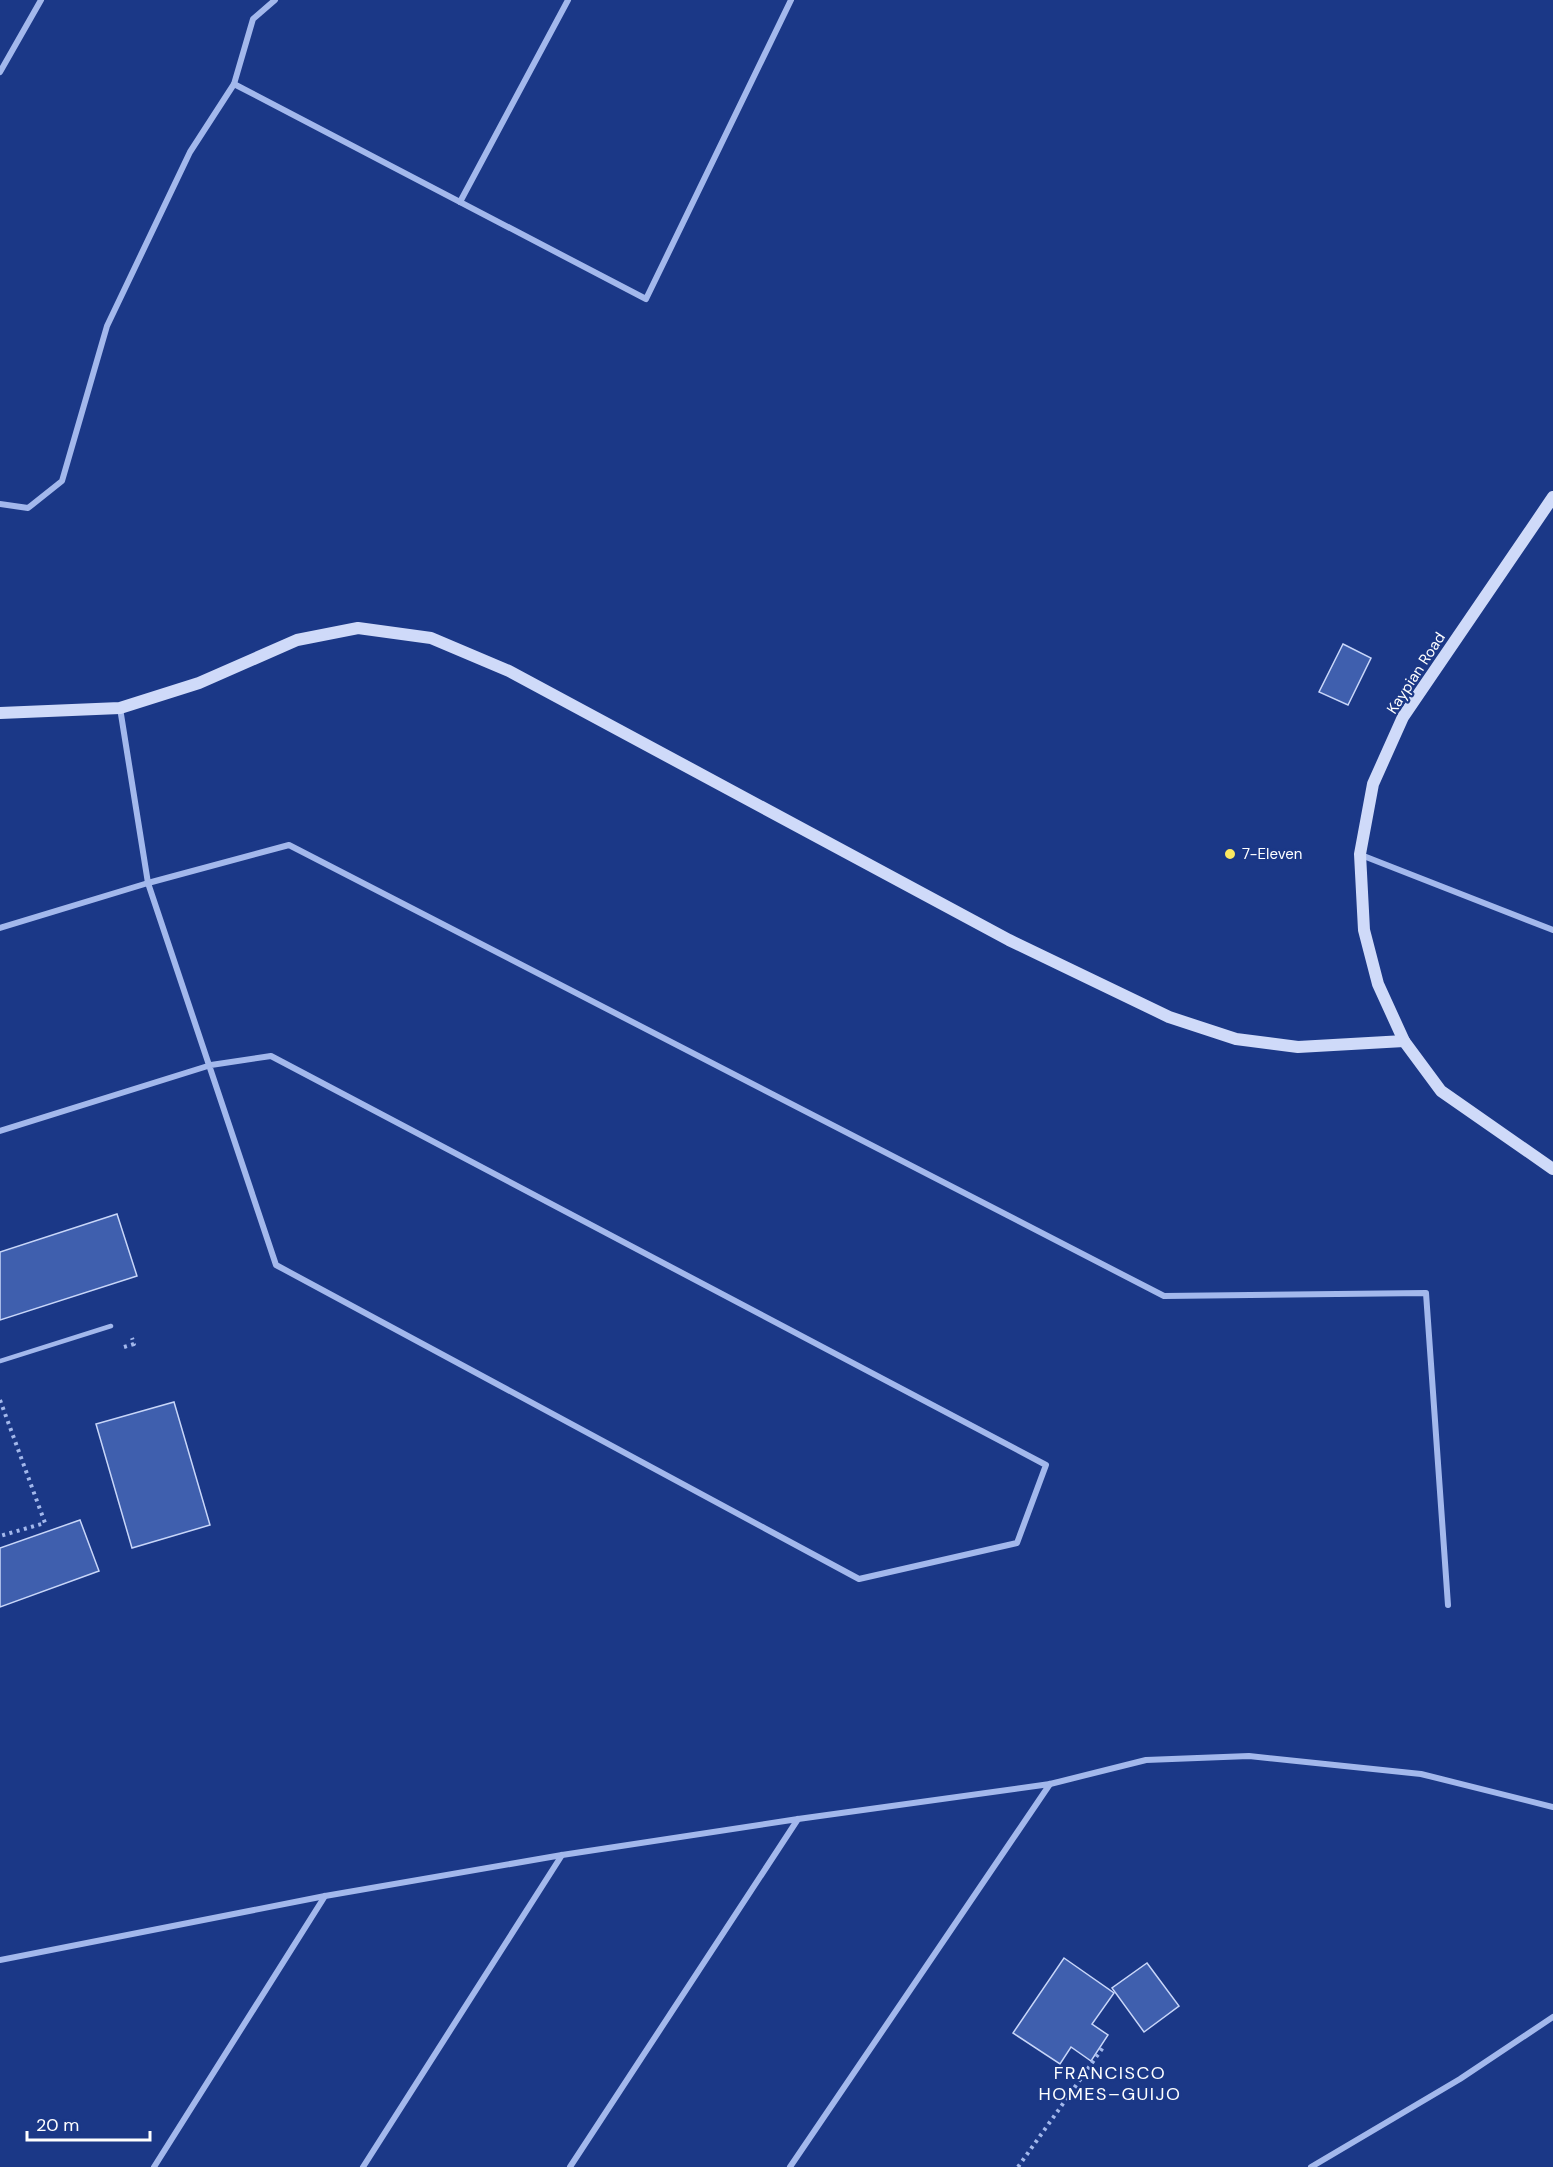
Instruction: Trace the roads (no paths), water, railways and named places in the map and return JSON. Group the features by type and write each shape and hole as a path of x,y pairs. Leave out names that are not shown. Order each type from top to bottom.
{"street":[{"path":"0,72 40,0"},
{"path":"0,504 28,508 62,481 107,326 190,152 234,84 253,19 275,0"},
{"path":"460,202 568,0"},
{"path":"234,84 646,299 791,0"},
{"name":"Kaypian Road","path":"1553,497 1403,717 1373,784 1360,854 1364,930 1378,984 1404,1041 1442,1091 1553,1169"},
{"path":"0,713 120,708 199,683 297,640 358,628 431,638 509,671 1009,940 1168,1017 1236,1039 1298,1047 1404,1041"},
{"path":"0,1131 211,1065 271,1056 1046,1465 1017,1543 859,1579 276,1265 211,1065 148,883 120,708"},
{"path":"0,928 148,883 289,845 1164,1296 1426,1293 1448,1605"},
{"path":"1360,854 1553,930"},
{"path":"0,1960 326,1896 562,1855 1050,1784 1146,1760 1249,1756 1421,1774 1553,1807"},
{"path":"789,2167 1050,1784"},
{"path":"570,2167 798,1819"},
{"path":"363,2167 562,1855"},
{"path":"154,2167 326,1896"},
{"path":"1311,2167 1460,2079 1553,2017"}],"lane":[{"path":"0,1361 111,1326"}],"place":[{"name":"7-Eleven","path":"1230,854"}],"district":[{"name":"FRANCISCO HOMES–GUIJO","path":"1110,2083"}]}
